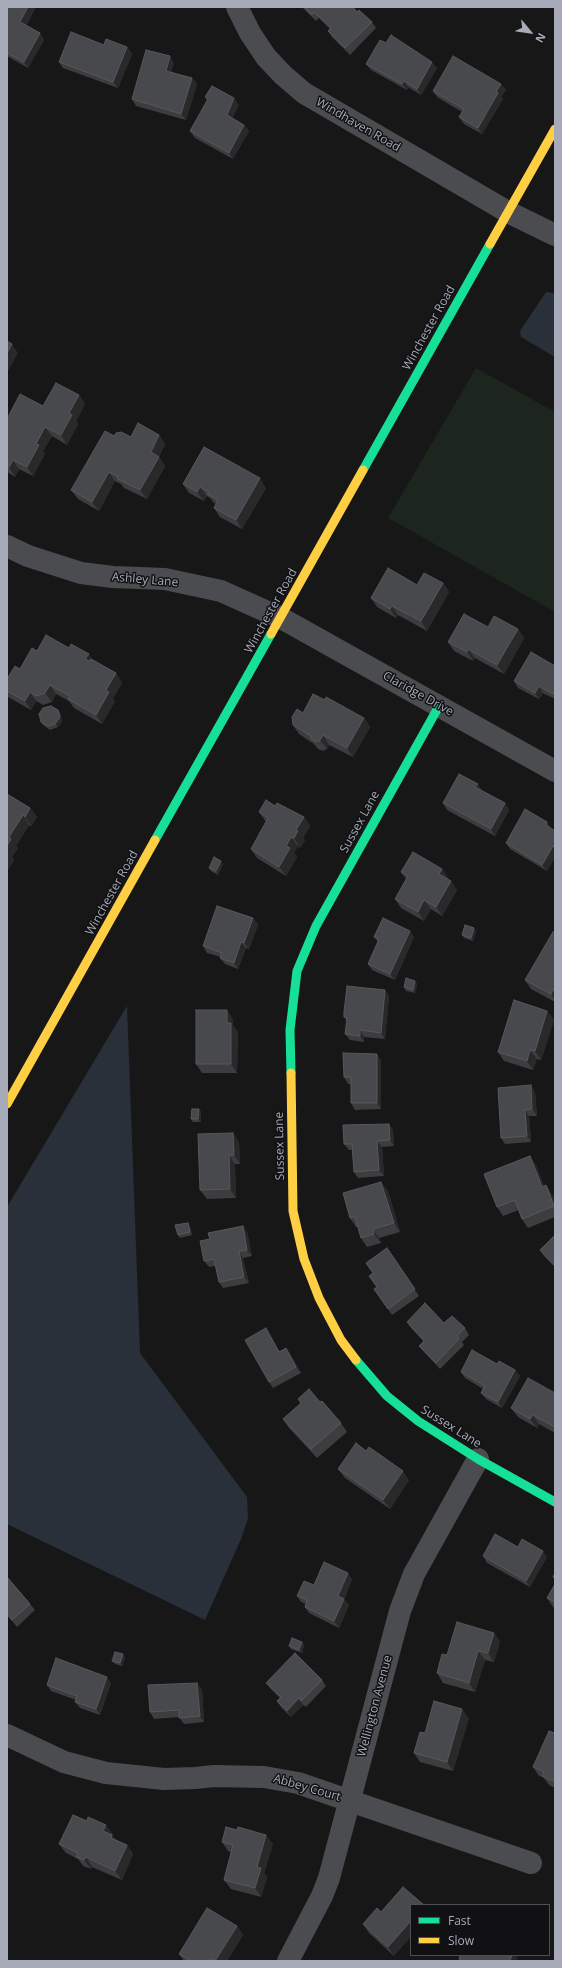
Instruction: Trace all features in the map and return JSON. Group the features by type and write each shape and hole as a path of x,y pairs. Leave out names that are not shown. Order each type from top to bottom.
{"main road":[{"name":"Winchester Road","path":"7,1104 555,129"},
{"name":"Sussex Lane","path":"439,706 316,926 297,970 290,1030 293,1211 304,1259 319,1298 341,1340 356,1361 387,1396 418,1421 478,1459 555,1502"}],"street":[{"name":"Windhaven Road","path":"238,7 250,33 266,57 283,75 304,93 508,212 555,235"},
{"name":"Ashley Lane","path":"7,546 28,556 81,573 113,577 165,579 221,591 281,618"},
{"name":"Claridge Drive","path":"281,618 555,771"},
{"name":"Wellington Avenue","path":"288,1961 322,1896 329,1878 400,1611 414,1574 478,1459"},
{"name":"Abbey Court","path":"7,1735 64,1762 106,1772 164,1779 214,1776 264,1777 298,1783 531,1864"}],"shaded area":[{"path":"546,292 555,293 555,357 521,337 520,331"},
{"path":"476,368 555,412 555,612 388,518"},
{"path":"127,1006 140,1353 247,1497 248,1519 241,1539 205,1620 7,1524 7,1207"}],"building":[{"path":"7,7 28,7 20,22 40,33 24,62 7,53"},
{"path":"304,7 353,7 357,12 359,10 372,22 345,48 328,31 331,28 314,12 312,15"},
{"path":"71,32 104,45 106,39 127,47 113,82 59,62"},
{"path":"391,35 432,62 417,89 404,81 402,84 366,64 380,40 386,43"},
{"path":"146,50 170,56 166,71 192,78 181,114 132,99"},
{"path":"453,56 501,84 496,92 498,93 478,128 459,117 464,109 433,91"},
{"path":"212,86 234,98 227,115 244,125 229,153 190,131 208,99 205,97"},
{"path":"7,341 12,344 7,353"},
{"path":"56,383 79,395 69,413 72,415 61,435 45,427 36,444 39,445 27,467 13,460 9,467 7,467 7,419 20,394 43,406"},
{"path":"138,423 159,435 151,452 159,457 140,490 118,479 117,476 109,472 92,502 71,490 105,431 114,436 116,433 121,432 131,437"},
{"path":"204,447 260,478 236,520 214,508 218,500 207,494 209,492 200,487 197,492 183,484"},
{"path":"388,568 417,585 424,573 443,583 421,621 392,606 390,609 371,598"},
{"path":"464,614 488,627 494,616 518,629 497,665 468,649 467,652 448,642"},
{"path":"46,635 69,648 71,644 89,654 85,659 89,661 91,659 116,673 106,690 109,692 96,715 68,699 70,696 50,685 45,693 36,696 30,692 25,701 7,691 7,679 15,666 20,669 32,648 37,651"},
{"path":"531,652 555,666 555,695 539,686 535,693 514,681"},
{"path":"313,694 325,700 326,697 364,718 347,748 323,735 320,740 316,742 311,739 311,736 293,725 292,717 297,709 303,713"},
{"path":"51,706 58,710 60,717 55,724 48,726 41,722 39,714 43,708"},
{"path":"459,774 478,784 475,787 505,803 491,829 443,803"},
{"path":"7,794 30,808 25,817 23,815 9,837 11,839 7,846"},
{"path":"266,800 275,806 277,803 304,817 296,830 298,831 294,838 291,837 286,846 290,848 279,867 251,849 268,818 259,812"},
{"path":"525,809 547,822 546,825 555,831 555,848 553,846 542,865 506,843"},
{"path":"413,852 442,869 439,874 451,881 436,907 424,900 418,912 395,899 408,876 401,872"},
{"path":"214,857 221,861 216,871 209,868"},
{"path":"217,906 253,918 244,943 241,942 234,963 220,958 222,953 203,946"},
{"path":"383,918 410,931 390,974 368,964 379,939 374,937"},
{"path":"465,925 474,928 471,938 462,935"},
{"path":"553,932 555,933 555,987 551,994 525,980"},
{"path":"406,978 415,981 413,990 404,987"},
{"path":"347,986 385,990 381,1033 360,1030 360,1036 345,1034 347,1018 344,1017 344,1012"},
{"path":"514,1000 547,1011 535,1051 530,1050 527,1061 498,1052"},
{"path":"196,1010 227,1010 227,1023 231,1023 231,1064 196,1064"},
{"path":"343,1053 377,1054 377,1103 351,1103 351,1077 344,1077"},
{"path":"531,1085 532,1109 525,1110 527,1136 501,1138 498,1088"},
{"path":"192,1109 199,1109 198,1119 191,1119"},
{"path":"389,1124 390,1140 377,1141 379,1170 354,1172 352,1144 344,1144 343,1125"},
{"path":"233,1133 234,1155 229,1155 230,1189 200,1190 198,1134"},
{"path":"530,1156 542,1187 546,1185 554,1206 522,1219 515,1200 497,1207 484,1174"},
{"path":"381,1182 394,1223 373,1229 374,1234 361,1238 355,1217 350,1218 343,1193"},
{"path":"188,1223 190,1232 178,1235 175,1225"},
{"path":"243,1226 247,1250 239,1251 244,1277 219,1282 214,1259 204,1261 200,1241 210,1239 208,1233"},
{"path":"555,1235 555,1266 540,1250"},
{"path":"387,1248 415,1289 388,1309 374,1289 377,1287 369,1276 373,1273 366,1263"},
{"path":"425,1303 444,1323 452,1316 465,1328 457,1336 459,1339 436,1363 419,1346 424,1341 407,1322"},
{"path":"266,1328 279,1352 286,1348 296,1367 269,1382 245,1340"},
{"path":"472,1350 497,1364 499,1361 515,1370 498,1402 481,1393 485,1386 461,1372"},
{"path":"528,1378 555,1393 555,1427 533,1415 530,1419 511,1408"},
{"path":"309,1389 320,1402 322,1401 341,1423 311,1449 283,1419 301,1403 298,1399"},
{"path":"356,1443 366,1451 369,1447 403,1471 383,1500 338,1469"},
{"path":"495,1534 518,1547 522,1539 543,1551 526,1581 483,1556"},
{"path":"324,1562 348,1573 338,1596 344,1599 334,1621 305,1607 307,1600 297,1596 304,1581 314,1585"},
{"path":"7,1577 30,1604 12,1620 7,1614"},
{"path":"555,1584 555,1602 547,1598"},
{"path":"457,1622 494,1633 488,1653 478,1651 469,1683 437,1673 442,1654 447,1655"},
{"path":"292,1638 302,1642 299,1650 289,1646"},
{"path":"115,1652 123,1654 120,1663 112,1661"},
{"path":"295,1653 322,1680 301,1701 299,1698 287,1711 277,1701 281,1697 266,1683"},
{"path":"56,1658 107,1677 96,1709 75,1702 77,1696 47,1685"},
{"path":"197,1683 200,1716 179,1718 179,1710 150,1712 148,1685"},
{"path":"434,1701 462,1709 447,1762 414,1753 420,1732 425,1733"},
{"path":"549,1731 555,1733 555,1782 542,1776 544,1772 533,1767"},
{"path":"73,1815 87,1821 88,1817 106,1825 103,1831 112,1835 111,1838 127,1845 115,1871 86,1857 84,1860 76,1857 78,1853 59,1844"},
{"path":"226,1827 237,1830 238,1827 266,1835 257,1867 261,1868 255,1888 224,1880 233,1845 222,1842"},
{"path":"403,1887 423,1904 410,1904 410,1922 388,1947 363,1924 377,1908 381,1912"},
{"path":"207,1908 237,1926 215,1961 211,1959 210,1961 191,1961 179,1954"},
{"path":"460,1956 512,1956 510,1961 459,1961"}],"traffic: fast":[{"path":"363,470 490,244"},
{"path":"155,840 271,634"},
{"path":"291,1073 290,1030 297,971 316,926 439,706"},
{"path":"356,1360 387,1396 418,1421 478,1459 555,1502"}],"traffic: slow":[{"path":"490,244 555,129"},
{"path":"271,634 363,470"},
{"path":"7,1104 155,840"},
{"path":"291,1073 293,1211 304,1259 319,1298 341,1340 356,1360"}]}
